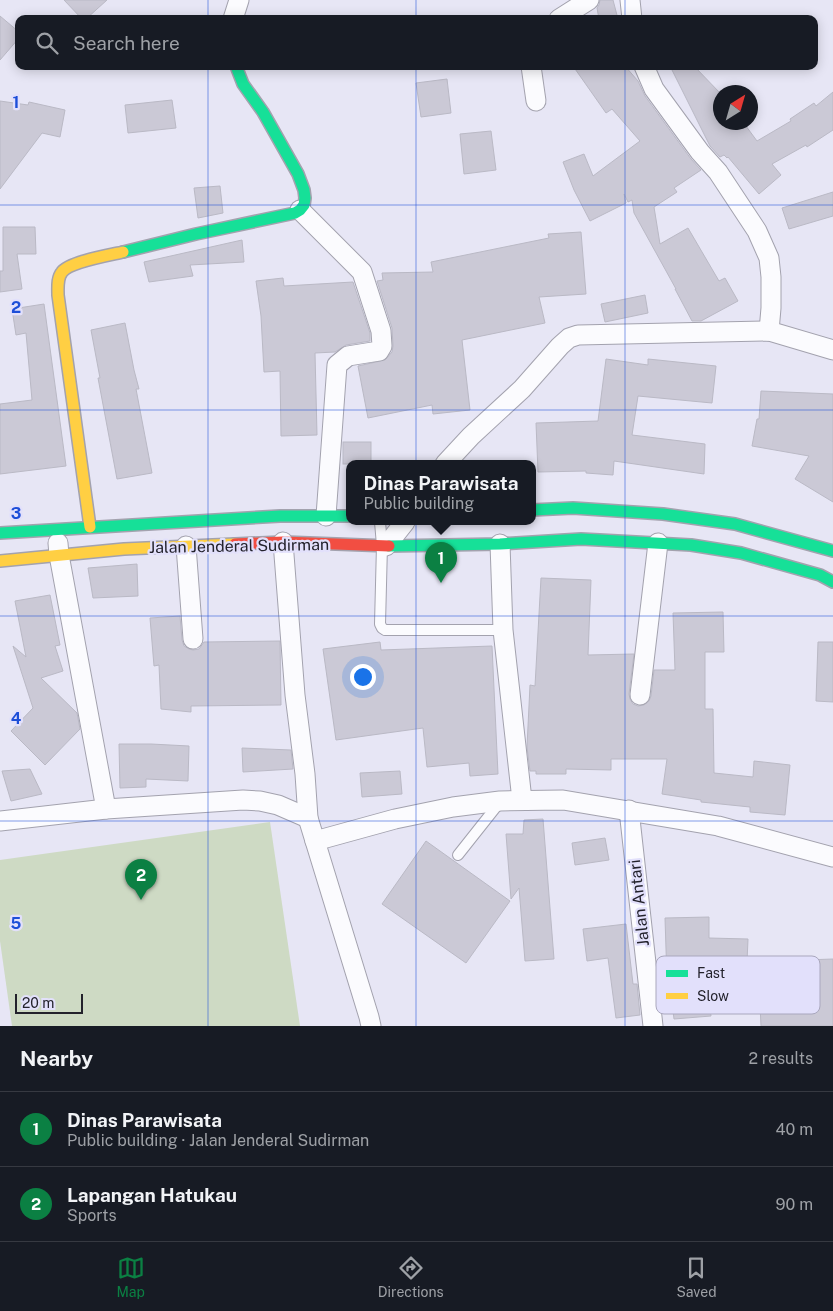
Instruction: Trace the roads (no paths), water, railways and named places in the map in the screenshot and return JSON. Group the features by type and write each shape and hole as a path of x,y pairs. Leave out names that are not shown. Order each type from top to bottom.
{"main road":[{"path":"90,527 58,282 65,268 80,263 196,234 295,213 300,210 304,205 305,198 298,174 263,112 243,84 238,70"},
{"path":"536,510 573,508 663,514 735,524 833,551"},
{"name":"Jalan Jenderal Sudirman","path":"0,533 280,516 346,516"},
{"name":"Jalan Jenderal Sudirman","path":"0,561 124,549 283,542 384,545 500,544 581,539 692,545 741,553 820,575 833,582"}],"street":[{"path":"234,15 239,0"},
{"path":"565,15 589,0"},
{"path":"630,0 632,15"},
{"path":"532,70 536,101"},
{"path":"646,70 654,89 700,152 718,172 757,231 769,258 771,284 769,331"},
{"path":"300,210 362,272 381,330 382,346 378,351 348,356 337,365 326,516"},
{"path":"449,460 471,436 522,389 560,346 569,338 578,335 769,331 833,350"},
{"path":"384,545 402,525"},
{"path":"56,530 58,554 106,809"},
{"path":"283,542 295,695 305,774 308,818 370,1016 371,1026"},
{"path":"640,695 658,543"},
{"path":"500,544 503,630 522,800"},
{"path":"186,546 193,639"},
{"path":"0,821 106,809 243,800 278,805 308,818"},
{"path":"315,841 395,819 453,807 500,801 563,800 718,826 833,857"},
{"name":"Jalan Antari","path":"628,810 653,1026"}],"lane":[{"path":"381,525 384,545 380,624 385,630 503,630"},
{"path":"458,855 500,801"}],"place":[{"name":"Dinas Parawisata","path":"441,583"},
{"name":"Lapangan Hatukau","path":"141,900"}]}
